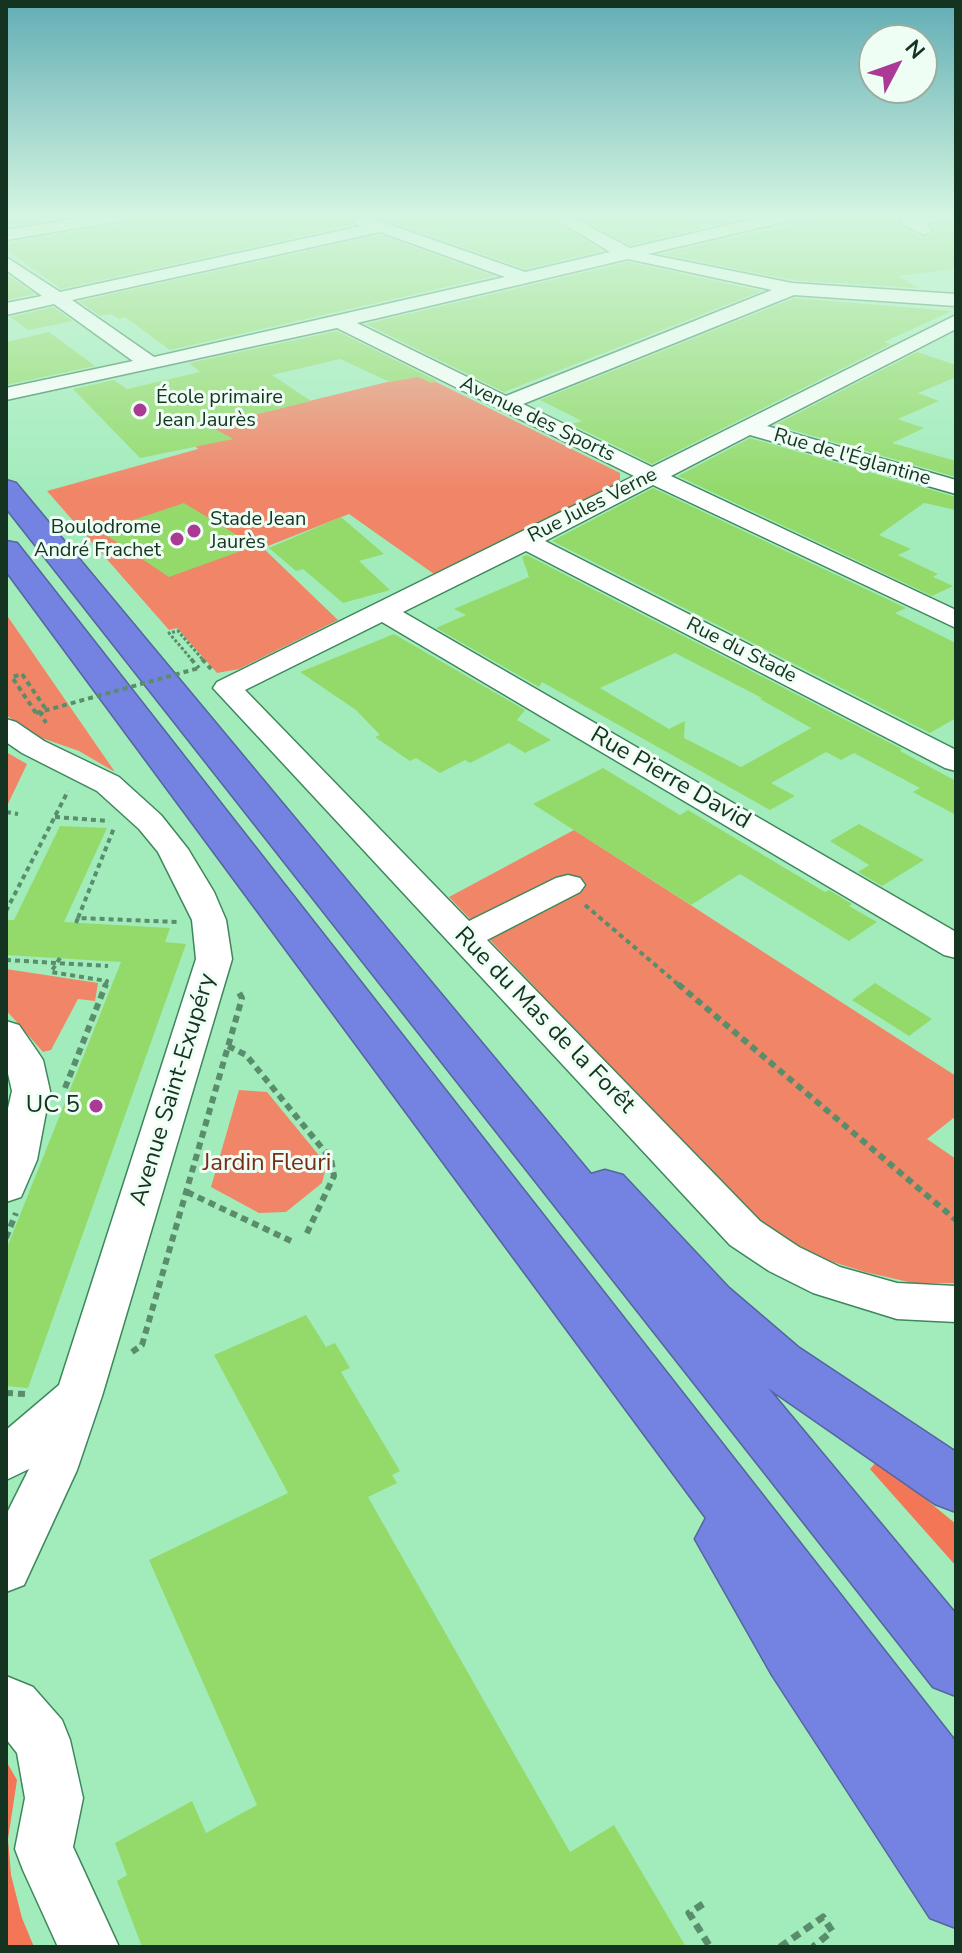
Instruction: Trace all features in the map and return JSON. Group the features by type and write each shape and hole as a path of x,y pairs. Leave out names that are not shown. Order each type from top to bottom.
{"highway":[{"path":"6,489 956,1664"},
{"path":"6,550 613,1352 956,1798"},
{"path":"430,1015 629,1213 721,1313 778,1364 956,1485"},
{"path":"613,1352 795,1653 956,1892"}],"street":[{"path":"74,308 152,361"},
{"path":"6,394 152,361 179,358 387,308"},
{"path":"505,404 744,308"},
{"name":"Avenue des Sports","path":"336,320 956,620"},
{"name":"Rue Jules Verne","path":"213,678 383,611 956,321"},
{"name":"Rue de l'Églantine","path":"748,428 956,487"},
{"name":"Rue du Stade","path":"526,541 956,762"},
{"name":"Rue Pierre David","path":"383,611 956,947"},
{"name":"Rue du Mas de la Forêt","path":"213,678 745,1233 784,1259 828,1281 897,1301 956,1304"},
{"name":"Avenue Saint-Exupéry","path":"6,1568 53,1470 79,1396 214,959 212,936 197,892 172,849 150,822 108,784 33,747 21,720"},
{"path":"464,937 566,886"},
{"path":"6,1034 24,1060 31,1091 17,1160 6,1186"},
{"path":"6,1459 79,1396"},
{"path":"6,1477 25,1469 53,1470"},
{"path":"6,1703 14,1706 42,1740 54,1798 44,1849 89,1947"}],"path":[{"path":"178,631 213,678 169,633 178,631"},
{"path":"45,708 22,674 12,677 21,720 213,678"},
{"path":"6,911 72,783"},
{"path":"6,812 18,814"},
{"path":"55,817 113,821 114,831 77,920 186,923"},
{"path":"566,886 956,1220"},
{"path":"6,960 59,960 108,966"},
{"path":"59,960 51,972 107,981"},
{"path":"228,1046 246,1055 331,1159 334,1176 305,1237"},
{"path":"187,1192 293,1242"},
{"path":"703,1904 689,1913 710,1947"},
{"path":"780,1947 823,1917 832,1931 813,1947"}],"green space":[{"name":"Stade Jean Jaurès","path":"420,374 620,473 620,482 434,574 349,514 263,548 338,620 239,669 217,673 177,628 169,630 47,491 198,449 182,432"},
{"path":"6,614 115,772 79,751 36,736 6,715"},
{"path":"6,752 27,764 6,808"},
{"path":"574,830 956,1076 956,1116 927,1139 956,1159 956,1283 913,1283 817,1257 756,1219 449,897"},
{"path":"6,969 98,983 95,1001 78,999 51,1050 43,1052 6,1010"},
{"name":"Jardin Fleuri","path":"239,1090 267,1092 322,1159 325,1171 322,1183 286,1212 259,1213 211,1187"}],"shaded area":[{"path":"878,1460 956,1524 956,1566 870,1469"},
{"path":"6,1761 17,1780 8,1839 11,1875 22,1918 34,1947 6,1947"}],"building":[{"path":"55,308 73,321 28,330 10,317"},
{"path":"89,308 353,308 170,350 125,317 119,319 112,314 100,316"},
{"path":"433,308 718,308 504,392 366,324"},
{"path":"769,308 952,311 884,342 891,344 652,464 571,424 582,421 540,400"},
{"path":"337,331 437,381 431,383 418,377 390,382 340,359 272,375 311,401 210,426 233,439 140,458 73,389 114,380 127,389 200,372 189,363"},
{"path":"49,332 95,366 6,385 6,342"},
{"path":"917,352 956,365 956,377 918,393 939,401 898,419 924,428 892,443 956,461 956,477 775,425"},
{"path":"750,438 956,497 956,510 924,503 879,535 911,549 898,555 938,574 933,577 953,586 932,596 678,476"},
{"path":"653,488 906,608 895,613 956,643 956,718 930,733 552,541"},
{"name":"Boulodrome André Frachet","path":"184,503 255,546 169,577 100,531"},
{"path":"341,517 384,554 359,561 390,590 343,603 303,569 296,571 269,548"},
{"path":"527,555 902,749 900,751 956,781 956,815 913,792 920,788 854,753 841,760 826,752 771,783 795,796 770,810 542,682 539,687 436,628 466,615 454,609 529,577 522,557","holes":["675,653 762,698 811,728 741,767 684,738 685,721 669,729 600,688"]},
{"path":"394,634 525,710 517,720 551,740 525,753 509,743 470,763 465,760 440,773 416,758 410,761 375,737 380,735 356,710 300,672"},
{"path":"603,768 680,815 688,810 825,892 829,890 877,922 849,941 740,874 691,905 533,804"},
{"path":"859,824 924,860 882,886 858,872 869,865 830,841"},
{"name":"UC 5","path":"60,826 107,828 64,922 170,928 165,942 186,944 28,1388 6,1386 6,1250 121,962 6,955 6,920 14,920"},
{"path":"875,983 932,1019 909,1036 852,1000"},
{"path":"306,1315 326,1347 335,1343 350,1368 341,1372 400,1471 392,1475 397,1483 368,1497 570,1852 614,1825 686,1947 142,1947 117,1881 127,1875 115,1843 192,1801 206,1833 257,1805 149,1560 288,1493 214,1355"}],"place":[{"name":"École primaire Jean Jaurès","path":"140,410"},
{"name":"Stade Jean Jaurès","path":"194,531"},
{"name":"Boulodrome André Frachet","path":"177,539"},
{"name":"UC 5","path":"96,1106"}]}
